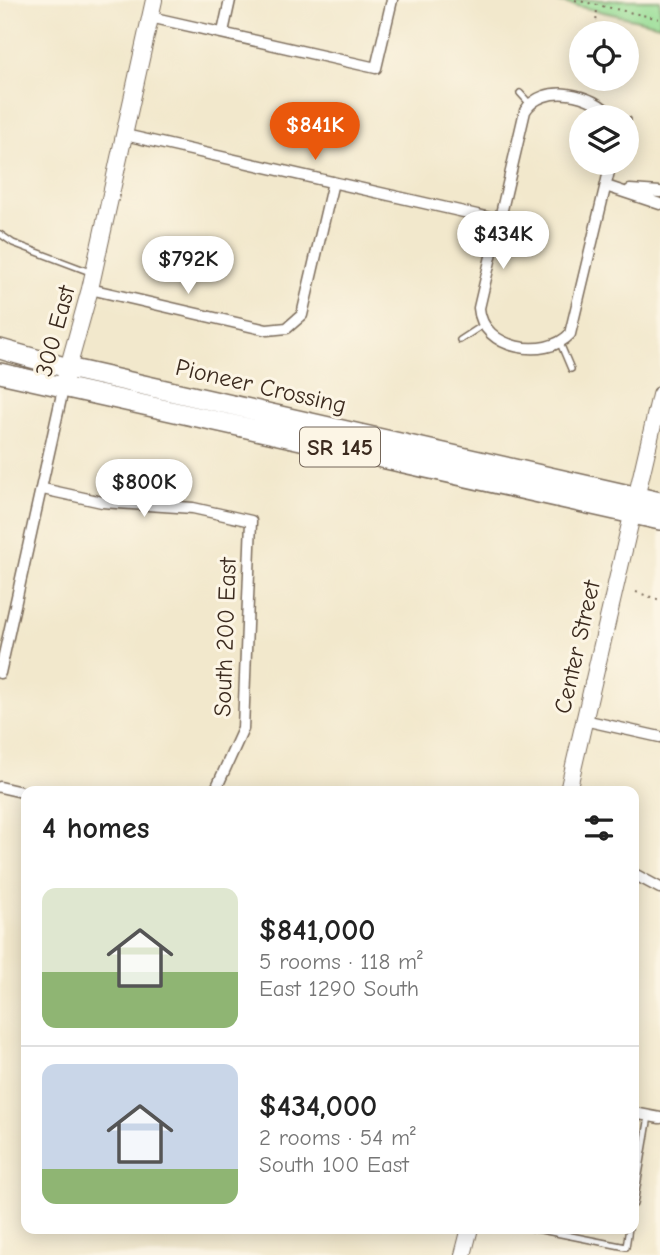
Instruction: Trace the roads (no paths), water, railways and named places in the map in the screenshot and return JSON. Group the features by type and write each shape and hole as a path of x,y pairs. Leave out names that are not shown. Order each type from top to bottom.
{"highway":[{"name":"Pioneer Crossing","path":"0,349 66,376 633,505"},
{"name":"Pioneer Crossing","path":"0,373 66,376"},
{"name":"SR 145","path":"633,505 660,514"}],"street":[{"name":"300 East","path":"0,673 66,376 92,281 154,0"},
{"path":"223,32 230,0"},
{"path":"150,17 376,68 392,0"},
{"path":"598,105 593,101 552,94 530,104 521,120 480,301 483,325 501,341 538,349 557,345 572,329 611,187 611,175"},
{"path":"125,135 499,220"},
{"path":"92,281 267,330 287,328 302,315 333,182"},
{"path":"611,187 660,192"},
{"path":"611,187 660,204"},
{"name":"Center Street","path":"569,786 660,395"},
{"name":"South 200 East","path":"43,489 102,502 183,507 251,521 243,729 217,786"},
{"path":"584,720 660,737"},
{"path":"0,787 21,792"},
{"path":"639,877 660,888"},
{"path":"463,1255 468,1234"}],"lane":[{"path":"520,93 530,104"},
{"path":"0,234 12,243 92,281"},
{"path":"460,340 483,325"},
{"path":"557,345 571,369"},
{"path":"639,1183 655,1117"},
{"path":"561,1234 626,1247 628,1234"}]}
